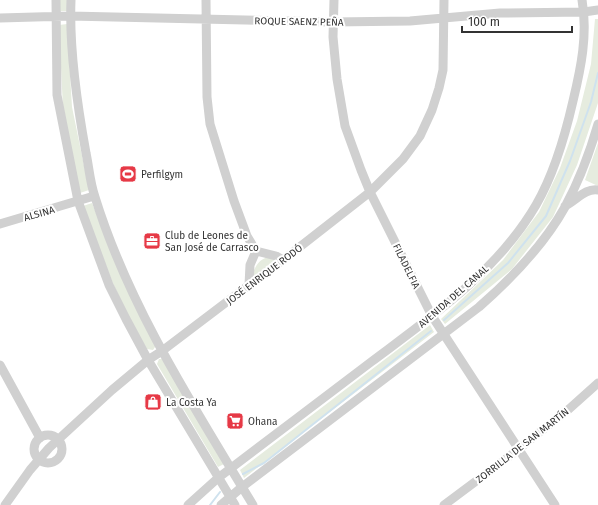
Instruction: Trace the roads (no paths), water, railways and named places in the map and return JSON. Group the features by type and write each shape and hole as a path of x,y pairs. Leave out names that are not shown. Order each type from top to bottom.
{"street":[{"path":"56,0 57,95 78,201 109,285 148,360 233,501"},
{"path":"70,0 76,96 94,196 124,276 162,351 253,505"},
{"path":"206,0 207,97 210,124 234,201 248,236 256,251 276,256 283,260"},
{"name":"FILADELFIA","path":"334,0 333,37 337,79 345,126 370,192 432,316 554,505"},
{"name":"JOSÉ ENRIQUE RODÓ","path":"5,505 39,460 58,440 112,390 148,360 283,260 370,192 403,159 420,136 432,110 439,88 443,70 444,0"},
{"name":"AVENIDA DEL CANAL","path":"188,505 218,478 432,316 473,282 497,258 518,232 536,206 551,174 569,120 582,58 584,12 582,0"},
{"name":"ROQUE SAENZ PEÑA","path":"0,18 70,16 333,22 410,21 500,13 584,12 598,10"},
{"path":"221,505 233,501 242,488 479,307 502,287 539,245 565,206 578,177 598,124"},
{"path":"565,206 592,189 598,190"},
{"name":"ALSINA","path":"0,224 94,196"},
{"path":"249,285 250,265 256,251"},
{"path":"0,365 40,438"},
{"name":"ZORRILLA DE SAN MARTÍN","path":"444,505 569,409 598,383"},
{"path":"49,436 58,440 61,450 57,459 48,463 39,460 36,456 34,446 36,441 40,438 49,436"}],"waterway":[{"path":"444,320 508,263 546,216 570,161 591,102 598,73"},
{"path":"243,474 264,463 431,331"},
{"path":"210,505 220,492"}],"place":[{"name":"Perfilgym","path":"128,174"},
{"name":"Club de Leones de San José de Carrasco","path":"152,241"},
{"name":"La Costa Ya","path":"153,402"},
{"name":"Ohana","path":"235,421"}]}
